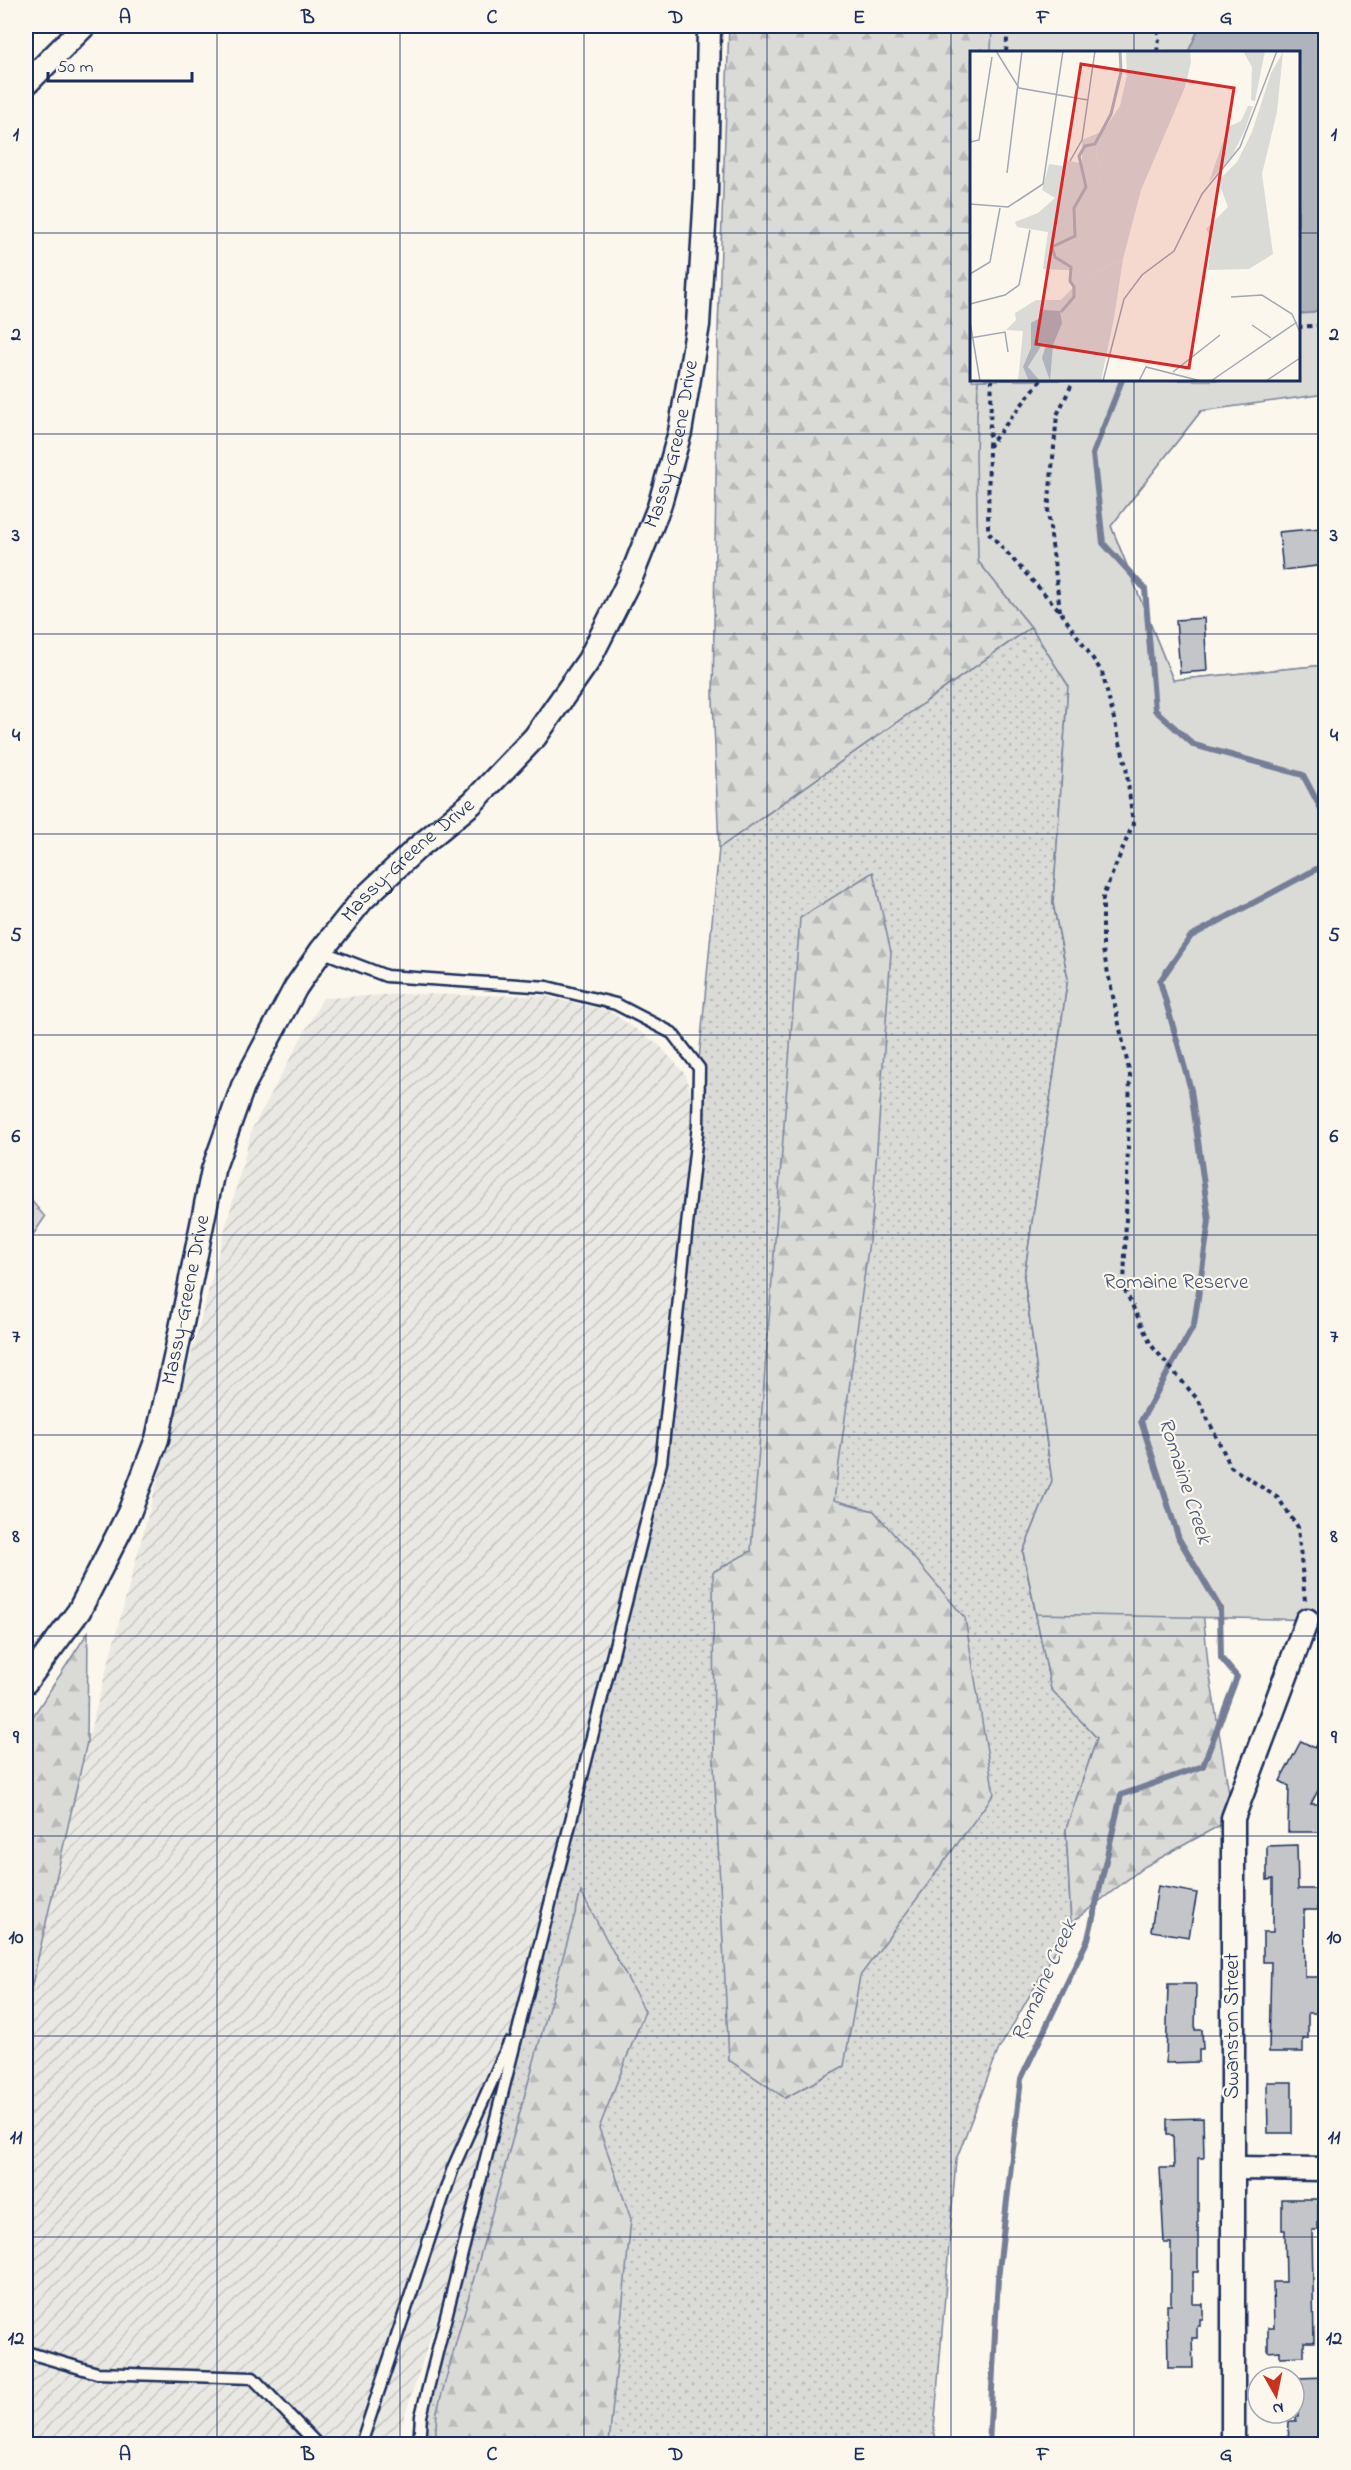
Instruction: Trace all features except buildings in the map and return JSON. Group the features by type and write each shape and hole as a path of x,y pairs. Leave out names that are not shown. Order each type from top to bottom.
{"street":[{"path":"26,84 84,26"},
{"name":"Massy-Greene Drive","path":"26,1682 79,1611 129,1513 157,1439 176,1358 213,1170 243,1086 296,987 321,951 362,900 416,849 472,803 535,737 589,660 632,575 659,507 680,432 698,325 706,194 709,26"},
{"name":"Swanston Street","path":"1233,2445 1233,1818 1307,1620"},
{"path":"1234,2168 1326,2169"}],"lane":[{"path":"321,951 386,976 547,987 616,1004 672,1034 699,1068 698,1125 662,1463 421,2416 419,2445"},
{"path":"361,2445 453,2168 521,2014"},
{"path":"26,2352 97,2373 254,2378 317,2445"}],"path":[{"path":"1006,51 1008,26"},
{"path":"1157,51 1160,39 1158,26"},
{"path":"1300,327 1326,325"},
{"path":"992,381 988,532 1060,612 1102,672 1126,766 1133,824 1104,896 1104,950 1130,1075 1124,1288 1151,1345 1199,1401 1231,1467 1278,1498 1298,1527 1307,1620"},
{"path":"989,446 1040,381"},
{"path":"1060,612 1048,512 1056,415 1073,381"}],"shaded area":[{"path":"1200,26 1325,26 1325,307 1311,313 1300,314 1300,51 1188,51"},
{"path":"404,994 543,996 609,1011 658,1044 686,1075 698,1125 661,1463 521,2014 438,2315 395,2444 26,2444 26,2011 87,1742 252,1129 323,998"}],"green space":[{"path":"729,26 1158,26 1157,51 970,51 970,381 1194,381 1201,411 1111,526 1173,680 1325,665 1326,984 1202,1600 1208,1664 1233,1818 1144,1867 1071,1923 1066,1829 1097,1738 1051,1689 1023,1552 1052,1481 1024,1277 1068,978 1053,903 1090,624 979,562 1031,627 719,848 713,699 718,329"},
{"name":"Romaine Reserve","path":"992,26 1325,26 1325,394 1201,411 1111,526 1173,680 1325,665 1325,1620 1036,1614 1023,1552 1052,1481 1024,1277 1068,978 1053,903 1068,685 1031,627 978,561 976,455 978,381 1300,381 1300,51 991,51"},
{"path":"1031,627 1068,685 1053,903 1068,978 1024,1277 1052,1481 1023,1552 1051,1689 1097,1738 1066,1829 1071,1923 998,2051 956,2160 934,2430 937,2444 419,2444 661,1463 719,848"},
{"path":"873,872 891,952 872,1219 834,1500 874,1511 965,1618 994,1794 860,1976 844,2066 785,2098 729,2060 714,1766 713,1572 751,1551 800,918"},
{"path":"26,1194 45,1217 26,1245"},
{"path":"88,1632 87,1742 26,2011 26,1727"},
{"path":"581,1892 645,2011 599,2128 631,2219 609,2444 435,2444 437,2411"}],"waterway":[{"name":"Romaine Creek","path":"1122,381 1093,454 1103,543 1145,589 1155,710 1194,745 1303,775 1326,818"},
{"name":"Romaine Creek","path":"989,2444 998,2278 1021,2079 1088,1939 1121,1795 1203,1766 1237,1677 1221,1658 1220,1608 1179,1539 1141,1421 1194,1325 1209,1221 1191,1090 1160,981 1191,936 1326,864"}]}
